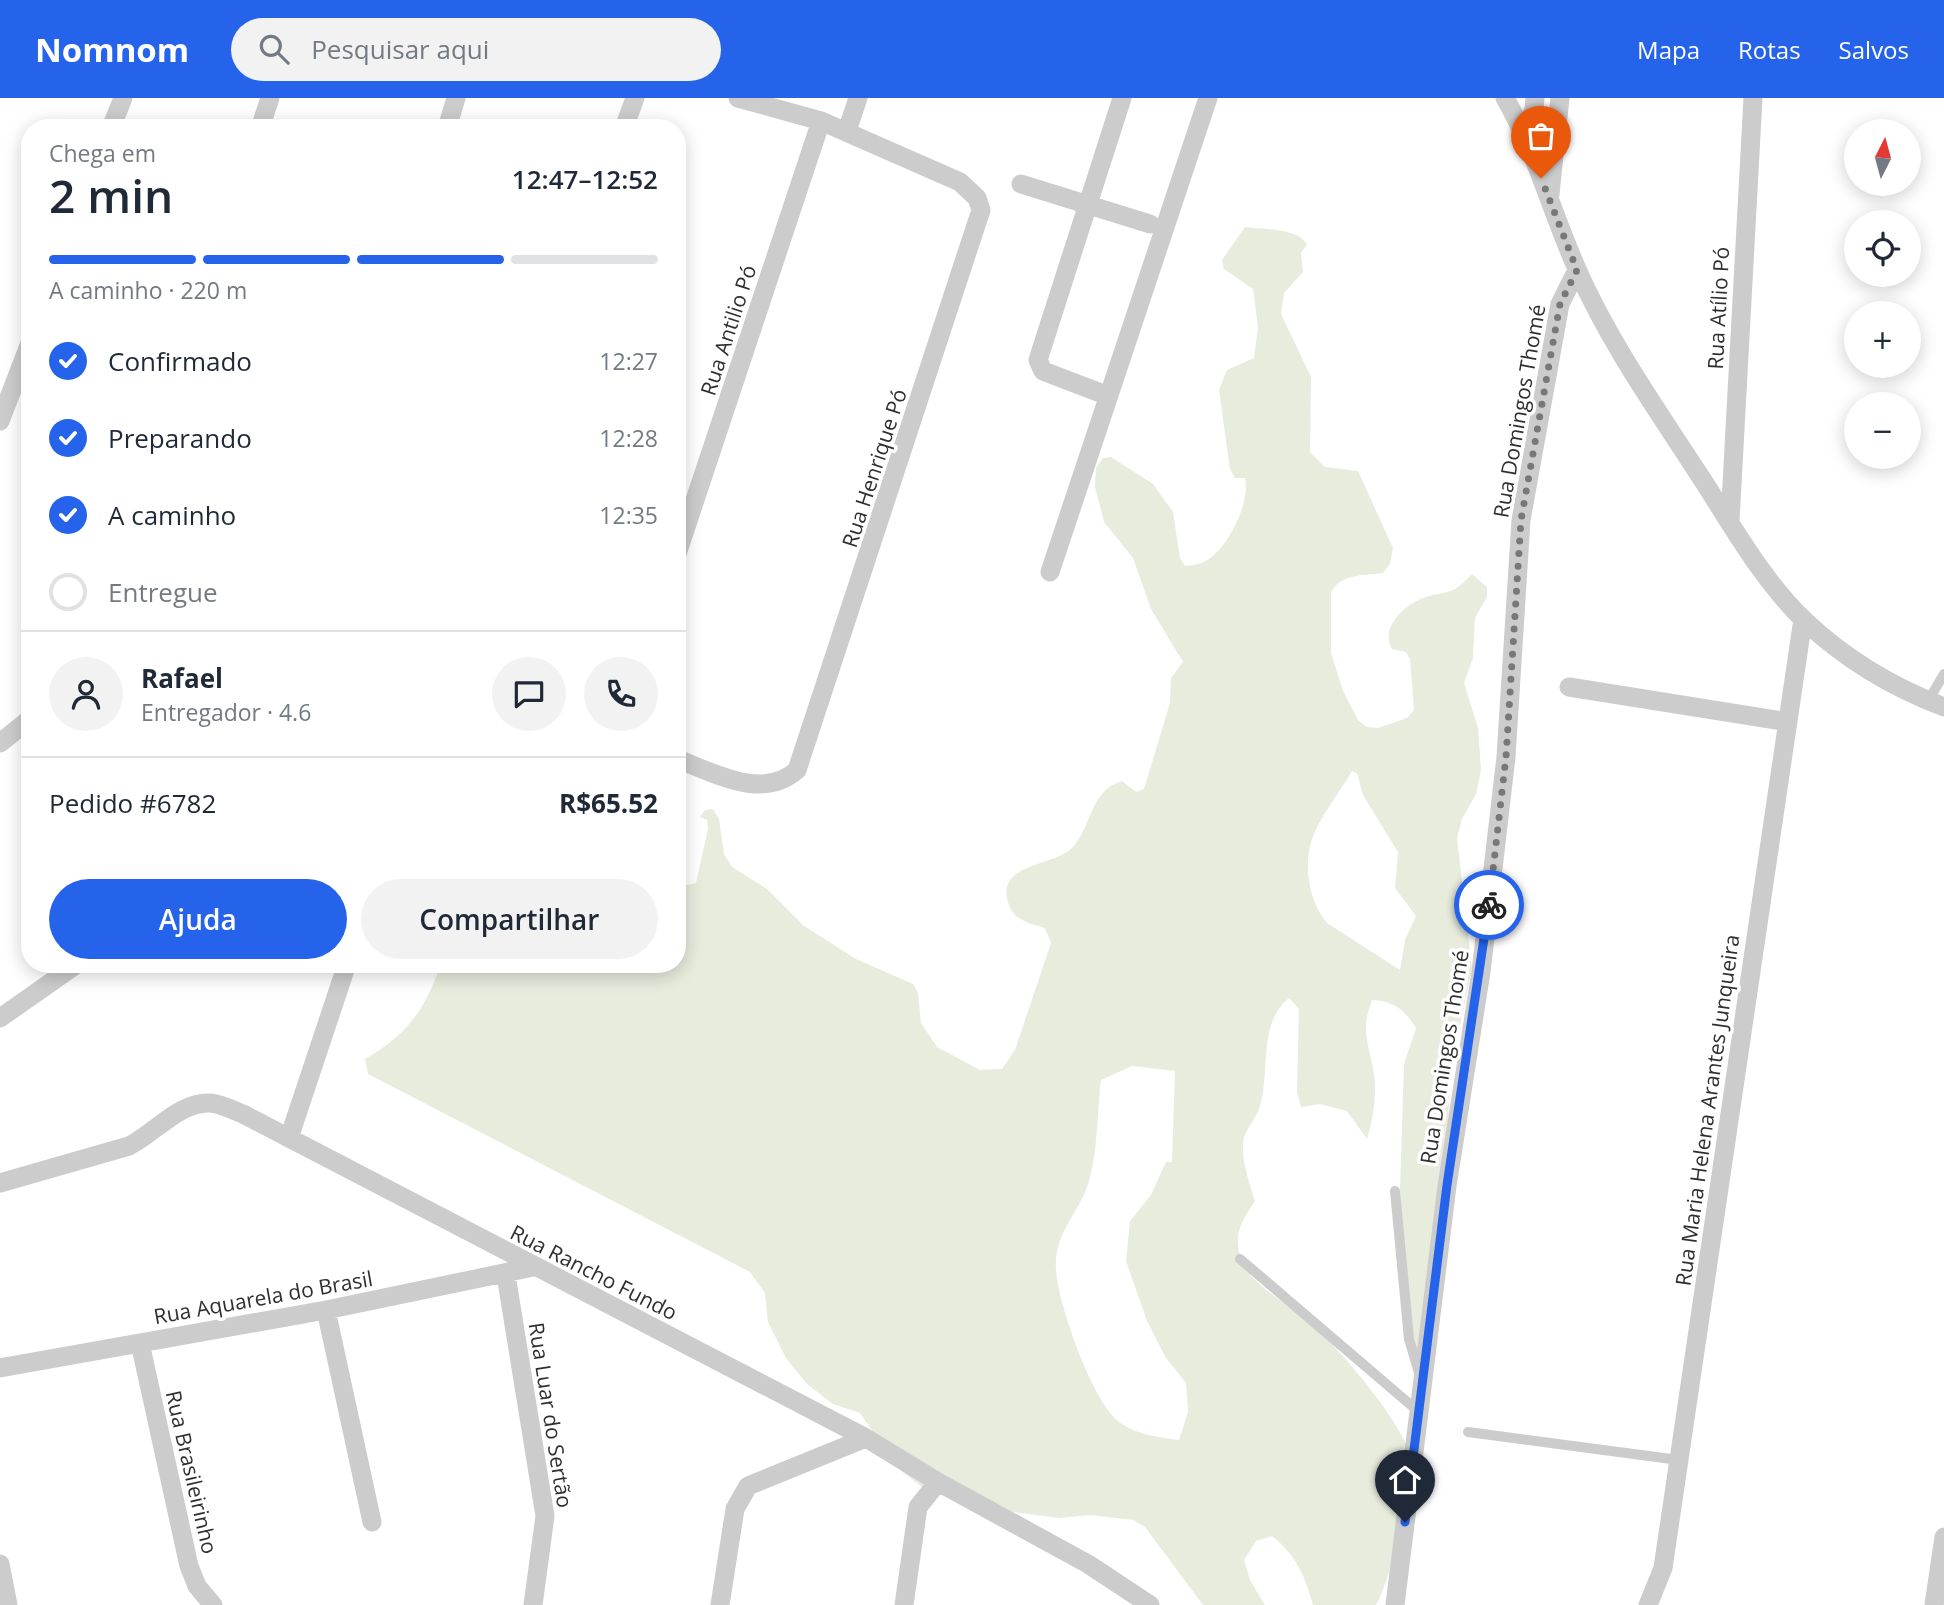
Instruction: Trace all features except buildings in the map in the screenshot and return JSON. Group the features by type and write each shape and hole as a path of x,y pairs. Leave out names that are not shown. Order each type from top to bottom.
{"street":[{"path":"115,119 123,98"},
{"path":"263,119 270,98"},
{"path":"450,119 456,98"},
{"path":"627,119 635,98"},
{"name":"Rua Henrique Pó","path":"686,762 749,786 787,779 797,770 977,231 981,210 977,198 960,182 821,121 738,98"},
{"path":"847,131 858,98"},
{"path":"1098,392 1043,372 1038,360 1122,98"},
{"path":"1049,572 1208,98"},
{"path":"1505,98 1524,135 1577,270 1609,334 1750,553 1803,619 1845,656 1936,704"},
{"path":"1524,135 1534,109 1535,98"},
{"path":"1550,200 1560,98"},
{"name":"Rua Atílio Pó","path":"1730,521 1753,98"},
{"name":"Rua Antilio Pó","path":"686,527 821,121"},
{"path":"1021,184 1150,224"},
{"name":"Rua Domingos Thomé","path":"1395,1605 1447,1185 1481,972 1506,757 1521,520 1560,304 1577,270"},
{"path":"0,421 21,366"},
{"name":"Rua Maria Helena Arantes Junqueira","path":"1648,1605 1663,1568 1803,619"},
{"path":"1569,687 1788,722"},
{"path":"0,743 21,726"},
{"path":"0,1018 64,973"},
{"path":"289,1138 344,973"},
{"name":"Rua Rancho Fundo","path":"0,1183 129,1146 147,1137 181,1110 212,1103 243,1114 866,1438 938,1482 1088,1564 1150,1605"},
{"name":"Rua Aquarela do Brasil","path":"0,1368 326,1310 506,1275 533,1267"},
{"name":"Rua Luar do Sertão","path":"506,1275 545,1516 533,1605"},
{"path":"326,1310 372,1522"},
{"name":"Rua Brasileirinho","path":"140,1343 189,1566 197,1586 213,1605"},
{"path":"720,1605 735,1509 748,1486 866,1438"},
{"path":"904,1605 918,1507 938,1482"},
{"path":"1934,1605 1944,1537"},
{"path":"0,1564 8,1605"}],"lane":[{"path":"1936,704 1944,674"},
{"path":"1395,1191 1409,1339 1423,1383"},
{"path":"1240,1259 1419,1412"},
{"path":"1468,1432 1679,1460"}],"shaded area":[{"path":"1245,227 1288,232 1307,244 1301,253 1303,272 1284,293 1281,314 1311,377 1310,452 1325,467 1358,471 1393,548 1390,564 1383,573 1346,579 1331,593 1331,653 1343,691 1358,720 1367,727 1378,728 1407,718 1414,710 1410,659 1406,652 1392,649 1389,641 1391,626 1401,612 1423,598 1455,589 1472,574 1487,587 1487,597 1475,618 1473,658 1464,683 1478,728 1481,770 1476,794 1462,819 1457,838 1472,969 1451,1067 1446,1161 1417,1357 1406,1285 1400,1190 1404,1064 1416,1028 1408,1016 1393,1005 1372,1000 1368,1011 1366,1029 1375,1090 1367,1139 1347,1111 1320,1104 1301,1107 1297,1092 1299,1009 1289,998 1272,1021 1259,1109 1243,1143 1248,1180 1255,1201 1242,1222 1238,1235 1239,1251 1245,1268 1260,1284 1320,1332 1353,1367 1400,1432 1409,1451 1413,1466 1410,1495 1394,1558 1376,1605 1313,1605 1298,1567 1272,1536 1256,1541 1244,1560 1250,1580 1265,1605 1203,1605 1145,1527 1133,1520 1090,1515 1060,1518 981,1508 926,1490 900,1470 860,1413 833,1404 807,1384 786,1358 768,1322 765,1293 750,1272 368,1074 365,1059 393,1040 413,1020 437,973 686,973 686,884 696,883 708,829 707,820 700,817 705,810 713,809 719,819 724,854 732,867 767,889 804,926 856,959 913,984 918,993 921,1023 937,1047 980,1070 1002,1069 1015,1050 1051,943 1045,928 1022,920 1010,908 1007,889 1011,880 1029,867 1053,859 1072,848 1084,830 1097,801 1111,786 1122,781 1136,792 1144,789 1170,703 1171,678 1183,662 1151,609 1133,558 1104,522 1095,487 1096,468 1103,458 1111,457 1153,484 1173,512 1180,558 1185,566 1201,563 1219,550 1235,526 1244,500 1245,478 1235,478 1230,469 1219,390 1227,370 1254,358 1258,327 1253,289 1224,269 1222,260","holes":["1352,771 1357,773 1363,795 1398,852 1395,888 1416,916 1405,940 1400,970 1327,923 1316,905 1309,883 1308,861 1312,839","1132,1066 1175,1071 1172,1162 1166,1162 1151,1195 1130,1221 1126,1261 1147,1321 1166,1358 1186,1383 1188,1412 1179,1440 1147,1435 1132,1429 1118,1421 1108,1410 1087,1373 1078,1350 1063,1305 1056,1270 1059,1245 1085,1192 1092,1169 1101,1080"]}],"way so far":[{"path":"1489,905 1506,757 1521,520 1560,304 1577,270 1541,178"}],"route":[{"path":"1405,1522 1447,1185 1489,905"}]}
